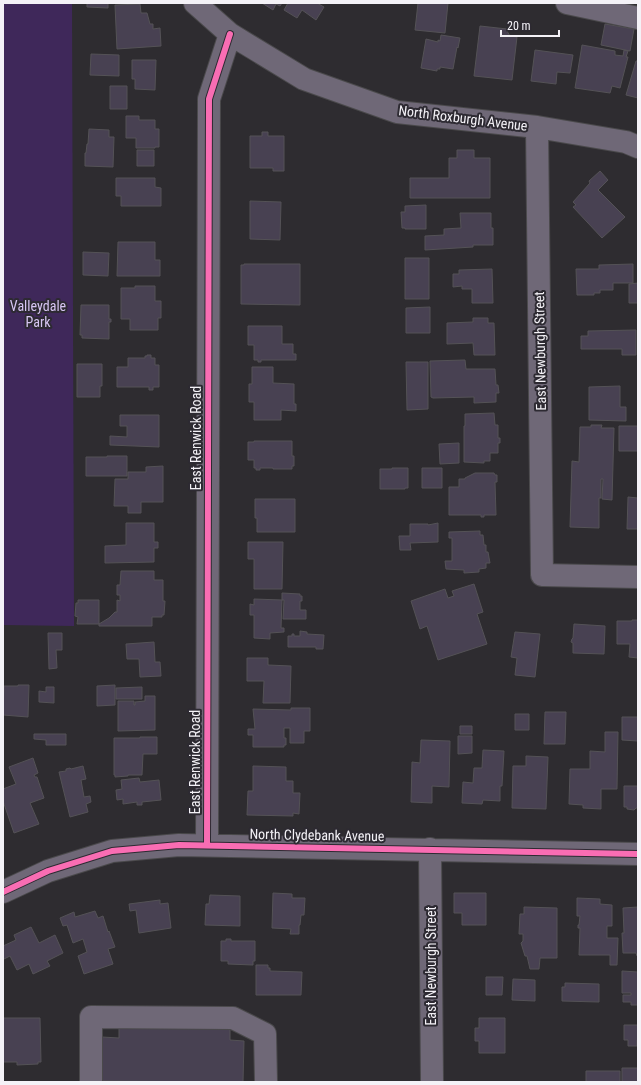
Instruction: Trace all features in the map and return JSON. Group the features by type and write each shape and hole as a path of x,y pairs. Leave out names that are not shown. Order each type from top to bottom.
{"street":[{"name":"North Roxburgh Avenue","path":"195,3 230,34 304,79 397,112 537,127 626,142 638,147"},
{"path":"567,3 638,18"},
{"name":"East Renwick Road","path":"207,845 209,99 230,34"},
{"name":"East Newburgh Street","path":"537,127 542,575 638,576"},
{"name":"North Clydebank Avenue","path":"3,892 48,871 112,851 178,845 638,854"},
{"name":"East Newburgh Street","path":"430,849 432,1082"},
{"path":"91,1082 91,1017 233,1018 265,1034 266,1082"}],"green space":[{"name":"Valleydale Park","path":"3,3 72,3 74,626 3,625"}],"building":[{"path":"87,3 108,3 108,8 87,7"},
{"path":"262,3 282,3 280,6 276,4 273,10"},
{"path":"288,3 317,3 324,7 316,20 302,10 297,18 284,10"},
{"path":"418,3 448,3 445,33 415,30"},
{"path":"140,4 141,13 147,13 150,24 153,24 153,29 160,28 161,46 117,49 115,5"},
{"path":"605,24 634,29 630,51 601,45"},
{"path":"480,26 507,29 510,36 517,37 512,80 474,76"},
{"path":"441,35 460,38 453,69 440,67 437,71 421,68 426,39 438,42 438,40 440,41"},
{"path":"582,45 615,51 615,55 623,56 624,50 628,51 626,57 628,57 620,88 612,86 610,93 575,88"},
{"path":"535,50 573,55 570,73 557,72 556,84 531,81"},
{"path":"91,54 119,55 119,76 90,75"},
{"path":"132,60 156,60 155,90 135,89 135,79 132,79"},
{"path":"636,61 638,61 638,98 626,95"},
{"path":"110,86 127,86 127,109 110,109"},
{"path":"126,116 139,116 139,120 155,120 155,129 159,129 159,147 136,148 136,138 126,138"},
{"path":"89,129 109,130 109,137 114,137 113,167 85,166 85,153 88,144"},
{"path":"262,132 268,132 268,136 284,136 284,171 273,171 273,168 250,168 250,136 262,136"},
{"path":"137,150 154,150 154,166 137,166"},
{"path":"457,150 474,150 474,158 490,158 490,198 410,198 410,178 449,178 449,158 457,158"},
{"path":"600,171 608,180 598,190 625,217 602,238 573,207 576,205 573,202 590,183 589,181"},
{"path":"116,178 155,178 155,187 161,188 161,206 121,206 121,196 116,196"},
{"path":"250,201 281,202 280,240 250,239"},
{"path":"426,205 426,229 402,228 401,212 405,212 405,206"},
{"path":"460,213 491,213 493,245 473,245 473,247 425,250 425,236 444,235 444,229 461,228"},
{"path":"118,242 155,242 155,260 160,260 160,276 117,276"},
{"path":"83,252 109,253 108,276 83,275"},
{"path":"405,258 429,258 429,299 405,299"},
{"path":"300,264 300,305 241,304 241,265"},
{"path":"633,264 633,283 613,283 613,290 600,290 600,293 594,293 594,295 577,295 576,269 599,269 599,265"},
{"path":"492,269 493,303 472,303 472,289 462,289 462,286 453,287 453,274 459,274 459,270"},
{"path":"638,283 638,303 629,303 629,284"},
{"path":"135,286 155,286 155,301 161,301 161,318 158,318 158,330 130,330 130,319 121,319 121,288 135,288"},
{"path":"81,305 109,305 109,319 111,319 111,322 109,322 109,339 82,338 82,335 80,335"},
{"path":"430,307 430,333 406,333 406,308"},
{"path":"473,318 488,318 488,323 494,323 495,355 474,355 473,343 447,344 447,323 473,322"},
{"path":"248,326 282,326 282,344 293,344 293,354 296,354 296,360 261,360 261,362 258,362 258,360 254,360 254,345 248,345"},
{"path":"636,330 636,355 622,355 622,349 581,349 581,336 588,336 588,331"},
{"path":"147,355 151,355 151,358 155,358 155,365 159,365 159,387 153,387 153,390 149,390 149,387 117,387 117,367 128,367 128,358 145,358"},
{"path":"465,360 466,369 495,369 496,385 498,385 499,393 496,393 496,402 474,403 474,397 431,397 430,361"},
{"path":"406,362 428,362 428,409 407,410"},
{"path":"77,364 102,364 102,386 100,386 100,397 77,397"},
{"path":"252,367 273,367 273,383 294,384 294,404 296,404 296,411 281,410 281,420 254,420 254,402 249,402 249,384 252,384"},
{"path":"620,386 620,407 626,407 626,421 589,420 589,387"},
{"path":"494,413 495,425 498,425 498,438 500,438 500,443 498,443 498,453 490,453 490,461 484,461 484,463 464,462 465,414"},
{"path":"120,415 159,415 159,447 110,445 110,436 127,437 127,426 120,426"},
{"path":"591,425 602,425 601,428 614,428 612,500 602,499 603,479 601,479 601,498 599,498 599,528 570,527 572,461 579,462 580,427 591,427"},
{"path":"619,426 638,426 638,451 619,451"},
{"path":"292,441 294,466 292,466 292,469 260,468 260,470 256,470 256,468 254,468 254,460 248,460 248,442"},
{"path":"459,443 459,463 440,464 439,444"},
{"path":"127,456 127,476 86,476 86,457"},
{"path":"163,466 163,502 141,502 141,513 128,513 128,506 114,506 115,479 128,479 128,472 146,472 146,467"},
{"path":"408,468 408,488 380,489 380,469"},
{"path":"422,468 442,468 442,488 422,488"},
{"path":"475,473 494,473 497,475 497,482 495,482 496,515 484,515 484,517 481,517 481,515 449,515 449,487 459,487 459,479 465,479"},
{"path":"628,497 638,498 638,529 627,529"},
{"path":"255,499 295,499 295,532 257,532"},
{"path":"126,523 154,523 154,542 158,542 158,548 154,548 154,562 105,563 105,546 126,545"},
{"path":"438,523 438,542 410,543 411,550 400,550 399,536 410,536 410,524 428,525"},
{"path":"480,531 480,535 483,535 484,545 486,545 486,552 488,552 490,563 486,563 486,568 479,569 479,572 464,573 464,570 446,569 445,561 452,561 452,538 449,538 449,532"},
{"path":"248,542 283,542 282,589 254,589 254,559 248,559"},
{"path":"121,571 154,571 154,580 163,580 163,601 165,601 164,615 162,615 162,617 152,617 152,626 99,626 99,624 117,612 117,600 120,601 120,595 117,595 117,585 120,585"},
{"path":"474,584 483,612 477,614 487,644 438,660 427,626 420,629 411,601 445,589 448,598 454,596 452,591"},
{"path":"282,593 300,594 300,596 302,596 302,601 300,601 300,610 306,610 306,619 283,619 284,600 282,600"},
{"path":"254,599 282,600 281,628 284,628 284,632 270,633 270,639 254,638 254,615 250,615 250,604 254,605"},
{"path":"78,600 99,600 99,624 77,624 78,617 75,616 76,603 78,603"},
{"path":"638,620 638,658 629,657 630,644 617,644 617,621"},
{"path":"574,624 605,626 604,654 573,653 573,643 571,642 573,638"},
{"path":"300,631 307,632 307,634 324,635 323,649 316,649 316,647 288,647 288,636 292,636 292,634 294,634 294,636 300,636"},
{"path":"515,632 540,634 535,677 515,675 517,658 511,657"},
{"path":"48,633 62,633 62,650 56,650 57,668 49,669"},
{"path":"154,642 155,662 160,662 161,676 140,677 139,659 127,659 126,644"},
{"path":"247,658 268,658 268,665 291,666 290,703 263,703 264,681 247,681"},
{"path":"29,685 28,717 3,715 4,686"},
{"path":"115,685 115,705 97,706 97,686"},
{"path":"46,687 54,687 54,703 39,702 39,691 46,692"},
{"path":"142,687 142,699 116,699 116,688"},
{"path":"145,696 155,696 155,730 118,731 118,701 134,701 135,705 135,702 145,701"},
{"path":"291,708 310,708 310,731 304,731 304,743 290,743 290,728 284,728 286,745 284,745 284,747 253,747 253,735 248,735 248,729 255,729 253,709 291,710"},
{"path":"545,712 566,712 565,744 544,744"},
{"path":"515,714 529,714 529,730 515,730"},
{"path":"622,717 638,717 638,741 622,740"},
{"path":"460,726 472,726 472,734 460,734"},
{"path":"605,732 618,732 617,789 601,789 601,809 583,808 583,805 569,804 570,769 590,769 590,751 605,752"},
{"path":"34,734 66,734 66,745 46,745 46,740 34,739"},
{"path":"458,736 472,736 472,753 458,754"},
{"path":"157,737 157,754 143,754 142,775 115,777 114,738"},
{"path":"421,740 450,741 449,787 432,786 432,803 411,802 412,762 420,763"},
{"path":"483,750 504,751 500,801 483,800 482,804 462,803 463,782 473,783 474,768 482,768"},
{"path":"526,756 548,757 546,809 512,808 513,766 526,766"},
{"path":"33,758 38,773 34,775 37,777 44,798 30,803 39,824 14,833 3,801 3,789 16,784 9,767"},
{"path":"83,766 86,779 81,780 84,797 90,796 91,802 86,804 88,812 70,817 59,772 66,771 66,769 70,768"},
{"path":"253,766 286,767 286,781 293,781 293,793 300,793 299,814 293,813 293,816 247,815 248,791 253,791"},
{"path":"139,778 140,782 159,780 161,800 142,802 142,805 137,805 137,802 123,804 123,799 117,800 116,790 122,789 121,780"},
{"path":"624,786 638,786 638,808 634,810 624,807"},
{"path":"273,893 292,894 292,898 305,898 304,915 301,915 299,934 290,934 291,929 272,928"},
{"path":"454,893 486,893 486,925 462,925 462,913 454,913"},
{"path":"210,895 240,896 240,926 205,925 206,904 209,904"},
{"path":"577,898 600,899 600,904 612,905 612,926 607,926 607,938 618,938 617,965 610,965 610,955 579,955 580,928 578,928 578,925 580,916 577,916"},
{"path":"160,900 160,904 168,903 171,928 139,933 136,910 130,911 129,904"},
{"path":"524,907 557,908 557,958 540,958 539,969 530,969 527,956 525,956 521,943 523,941 523,934 519,934 520,914 524,914"},
{"path":"638,907 637,956 636,953 623,953 622,933 624,933 623,908"},
{"path":"95,911 98,918 103,916 115,947 108,949 113,964 84,974 78,956 87,952 83,939 73,943 67,925 63,926 60,918 74,912 75,917"},
{"path":"31,927 39,943 55,935 63,953 47,961 50,966 33,974 29,964 17,970 10,956 4,959 3,957 3,946 16,940 14,935"},
{"path":"226,939 231,939 231,941 255,941 255,961 253,961 253,965 228,964 228,961 221,961 221,941 226,941"},
{"path":"256,965 268,965 270,971 302,972 301,995 256,995"},
{"path":"622,971 638,972 638,1005 631,1005 631,1002 623,1002 623,995 631,995 631,993 622,993"},
{"path":"486,977 503,977 502,995 486,995"},
{"path":"513,979 535,980 535,1001 512,1000"},
{"path":"565,983 599,984 599,1002 562,1001 562,987 565,987"},
{"path":"3,1018 40,1018 41,1062 38,1062 38,1064 17,1065 17,1062 3,1062"},
{"path":"479,1018 505,1018 505,1053 479,1053 479,1041 475,1041 475,1028 479,1028"},
{"path":"119,1023 230,1026 230,1040 244,1041 243,1082 101,1081 102,1037 119,1038"},
{"path":"624,1025 638,1025 637,1046 628,1046 628,1040 624,1040"},
{"path":"622,1068 638,1068 638,1082 622,1082"},
{"path":"586,1071 620,1071 620,1082 586,1082"}],"cycle path":[{"path":"207,845 209,99 230,34"},
{"path":"3,892 48,871 112,851 179,845 638,854"}]}
